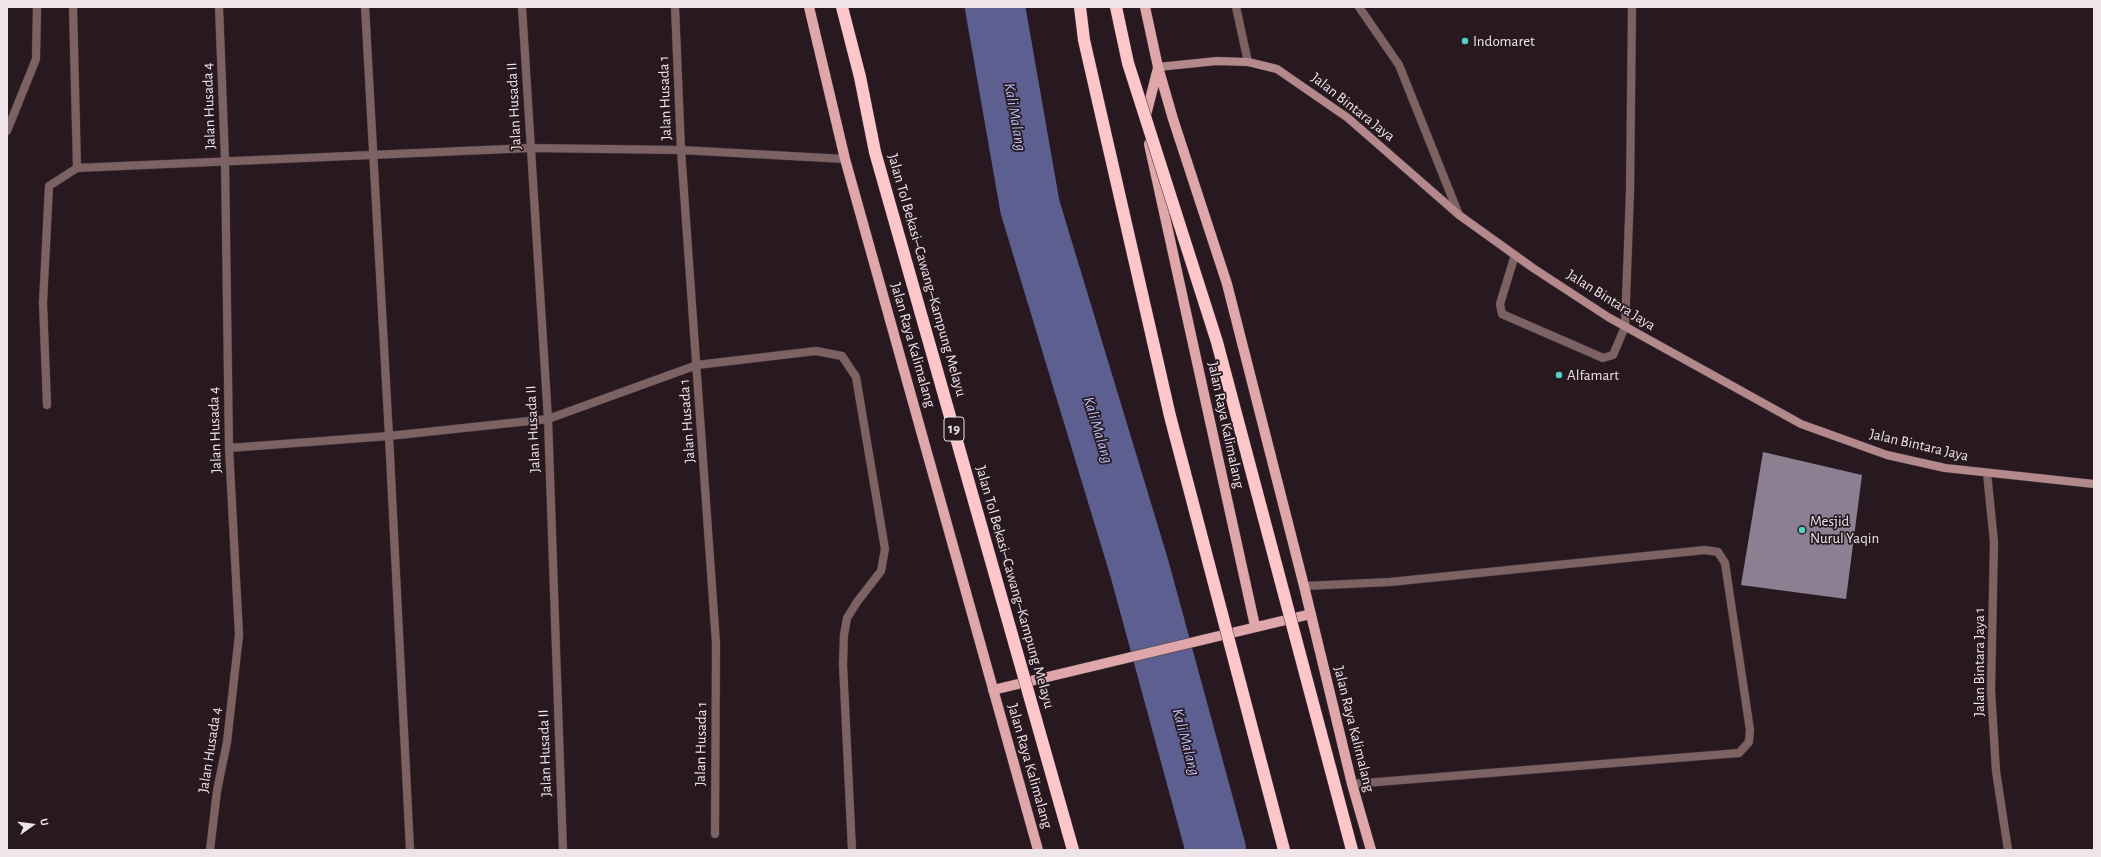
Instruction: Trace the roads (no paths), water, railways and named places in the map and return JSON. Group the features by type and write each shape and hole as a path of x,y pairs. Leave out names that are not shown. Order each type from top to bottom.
{"highway":[{"name":"Jalan Tol Bekasi–Cawang–Kampung Melayu","path":"842,7 860,77 875,152 1073,850"},
{"path":"1080,7 1084,40 1170,416 1284,850"},
{"path":"1116,7 1128,63 1217,342 1352,850"}],"main road":[{"name":"Jalan Raya Kalimalang","path":"809,7 845,159 1038,850"},
{"name":"Jalan Raya Kalimalang","path":"1145,7 1158,67 1227,284 1304,586 1352,784 1370,850"},
{"name":"Jalan Raya Kalimalang","path":"1158,67 1144,122 1255,626"},
{"name":"Jalan Raya Kalimalang","path":"993,690 1255,626 1311,614"}],"street":[{"path":"7,132 36,59 37,7"},
{"path":"73,7 77,168"},
{"name":"Jalan Husada 4","path":"210,850 218,791 227,742 239,635 229,448 225,160 219,7"},
{"path":"365,7 410,850"},
{"name":"Jalan Husada II","path":"522,7 548,419 563,850"},
{"name":"Jalan Husada 1","path":"675,7 681,150 716,644 715,834"},
{"path":"1236,7 1248,62"},
{"path":"1359,7 1399,65 1459,215"},
{"path":"1514,255 1500,304 1502,314 1602,358 1613,355 1625,327 1630,191 1632,7"},
{"name":"Jalan Bintara Jaya","path":"1158,67 1217,61 1248,62 1277,68 1348,118 1459,215 1514,255 1625,327 1801,424 1887,455 1945,468 2094,484"},
{"path":"47,405 43,303 49,186 77,168 225,160 530,148 681,150 845,159"},
{"path":"229,448 389,436 548,419 697,366 816,351 842,356 856,377 885,549 882,570 857,602 847,618 844,635 843,664 852,850"},
{"name":"Jalan Bintara Jaya 1","path":"1987,473 1994,542 1991,690 1996,771 2008,850"},
{"path":"1304,586 1390,582 1705,550 1718,552 1725,563 1750,730 1749,742 1739,753 1352,784"}],"waterway":[{"name":"Kali Malang","path":"995,7 1030,207 1139,567 1216,850"}],"place":[{"name":"Indomaret","path":"1465,41"},
{"name":"Alfamart","path":"1559,375"},
{"name":"Mesjid Nurul Yaqin","path":"1802,530"}]}
